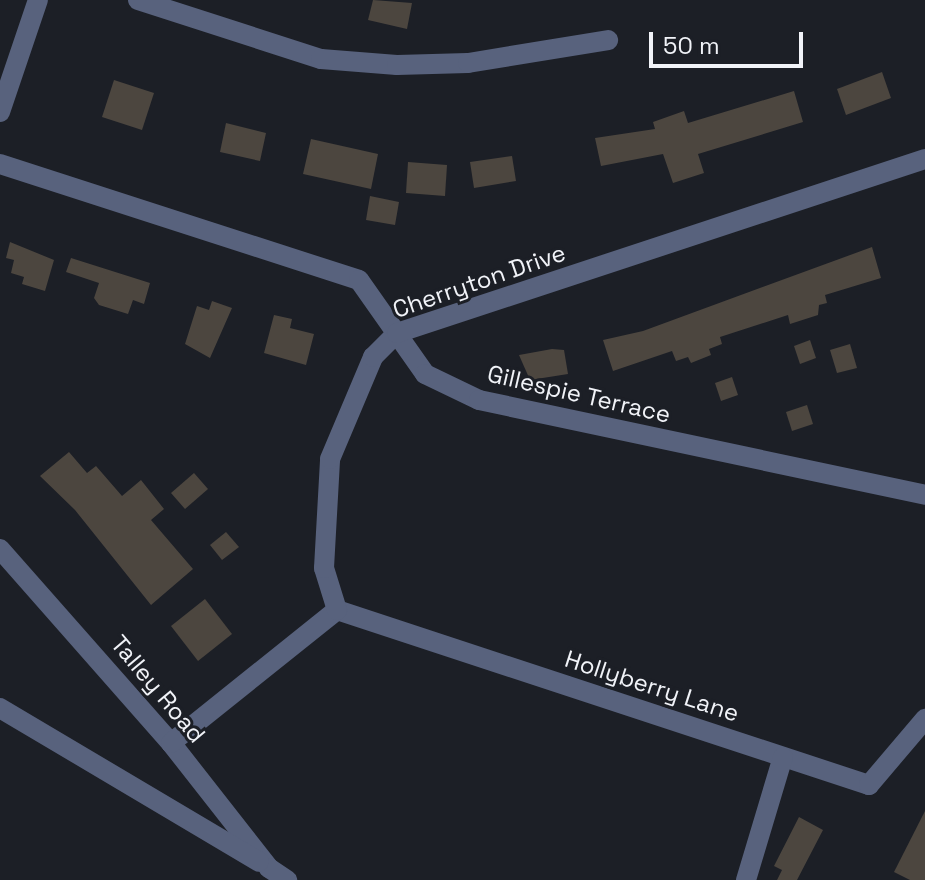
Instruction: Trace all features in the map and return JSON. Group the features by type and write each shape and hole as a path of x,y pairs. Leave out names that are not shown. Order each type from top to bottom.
{"street":[{"path":"0,112 38,0"},
{"path":"138,0 321,59 397,65 468,63 608,40"},
{"name":"Cherryton Drive","path":"337,610 324,568 330,459 373,357 397,333 925,159"},
{"name":"Gillespie Terrace","path":"0,164 359,280 425,374 479,400 925,495"},
{"name":"Talley Road","path":"0,549 171,743 269,868"},
{"path":"171,743 337,610"},
{"name":"Hollyberry Lane","path":"337,610 869,785 925,719"},
{"name":"Talley Road","path":"0,708 287,880"},
{"path":"746,880 783,757"}],"building":[{"path":"373,0 412,3 407,29 368,20"},
{"path":"882,72 891,98 846,115 837,89"},
{"path":"114,80 154,93 142,130 102,117"},
{"path":"794,91 803,122 698,154 704,173 673,183 663,154 601,166 595,138 655,129 653,122 684,111 688,123"},
{"path":"226,123 266,133 260,161 220,152"},
{"path":"311,139 378,154 371,189 303,174"},
{"path":"512,156 516,181 474,188 470,162"},
{"path":"408,162 447,165 445,196 406,193"},
{"path":"370,196 399,202 395,225 366,220"},
{"path":"10,242 54,260 45,291 22,284 24,277 11,273 14,260 6,258"},
{"path":"872,247 881,278 825,295 827,303 819,305 818,315 790,324 788,315 720,337 722,344 709,349 711,355 691,363 688,357 676,361 672,351 613,371 603,340 643,331"},
{"path":"71,258 150,283 144,304 133,300 128,314 99,305 94,298 99,283 66,272"},
{"path":"212,301 232,308 210,358 185,344 197,306 209,310"},
{"path":"274,315 292,319 290,328 314,334 306,365 264,353"},
{"path":"810,340 816,358 800,364 794,346"},
{"path":"850,344 857,368 837,373 830,350"},
{"path":"564,350 568,374 530,380 519,355"},
{"path":"732,377 738,395 721,401 715,383"},
{"path":"807,405 813,424 792,431 786,412"},
{"path":"69,452 87,473 96,466 122,496 141,480 164,509 151,520 193,569 151,605 75,510 40,476"},
{"path":"194,473 208,489 185,509 171,493"},
{"path":"226,532 239,547 222,560 210,545"},
{"path":"205,599 232,634 198,661 171,626"},
{"path":"925,811 925,880 910,880 894,872"},
{"path":"799,817 823,830 797,880 777,880 782,870 774,866"}]}
